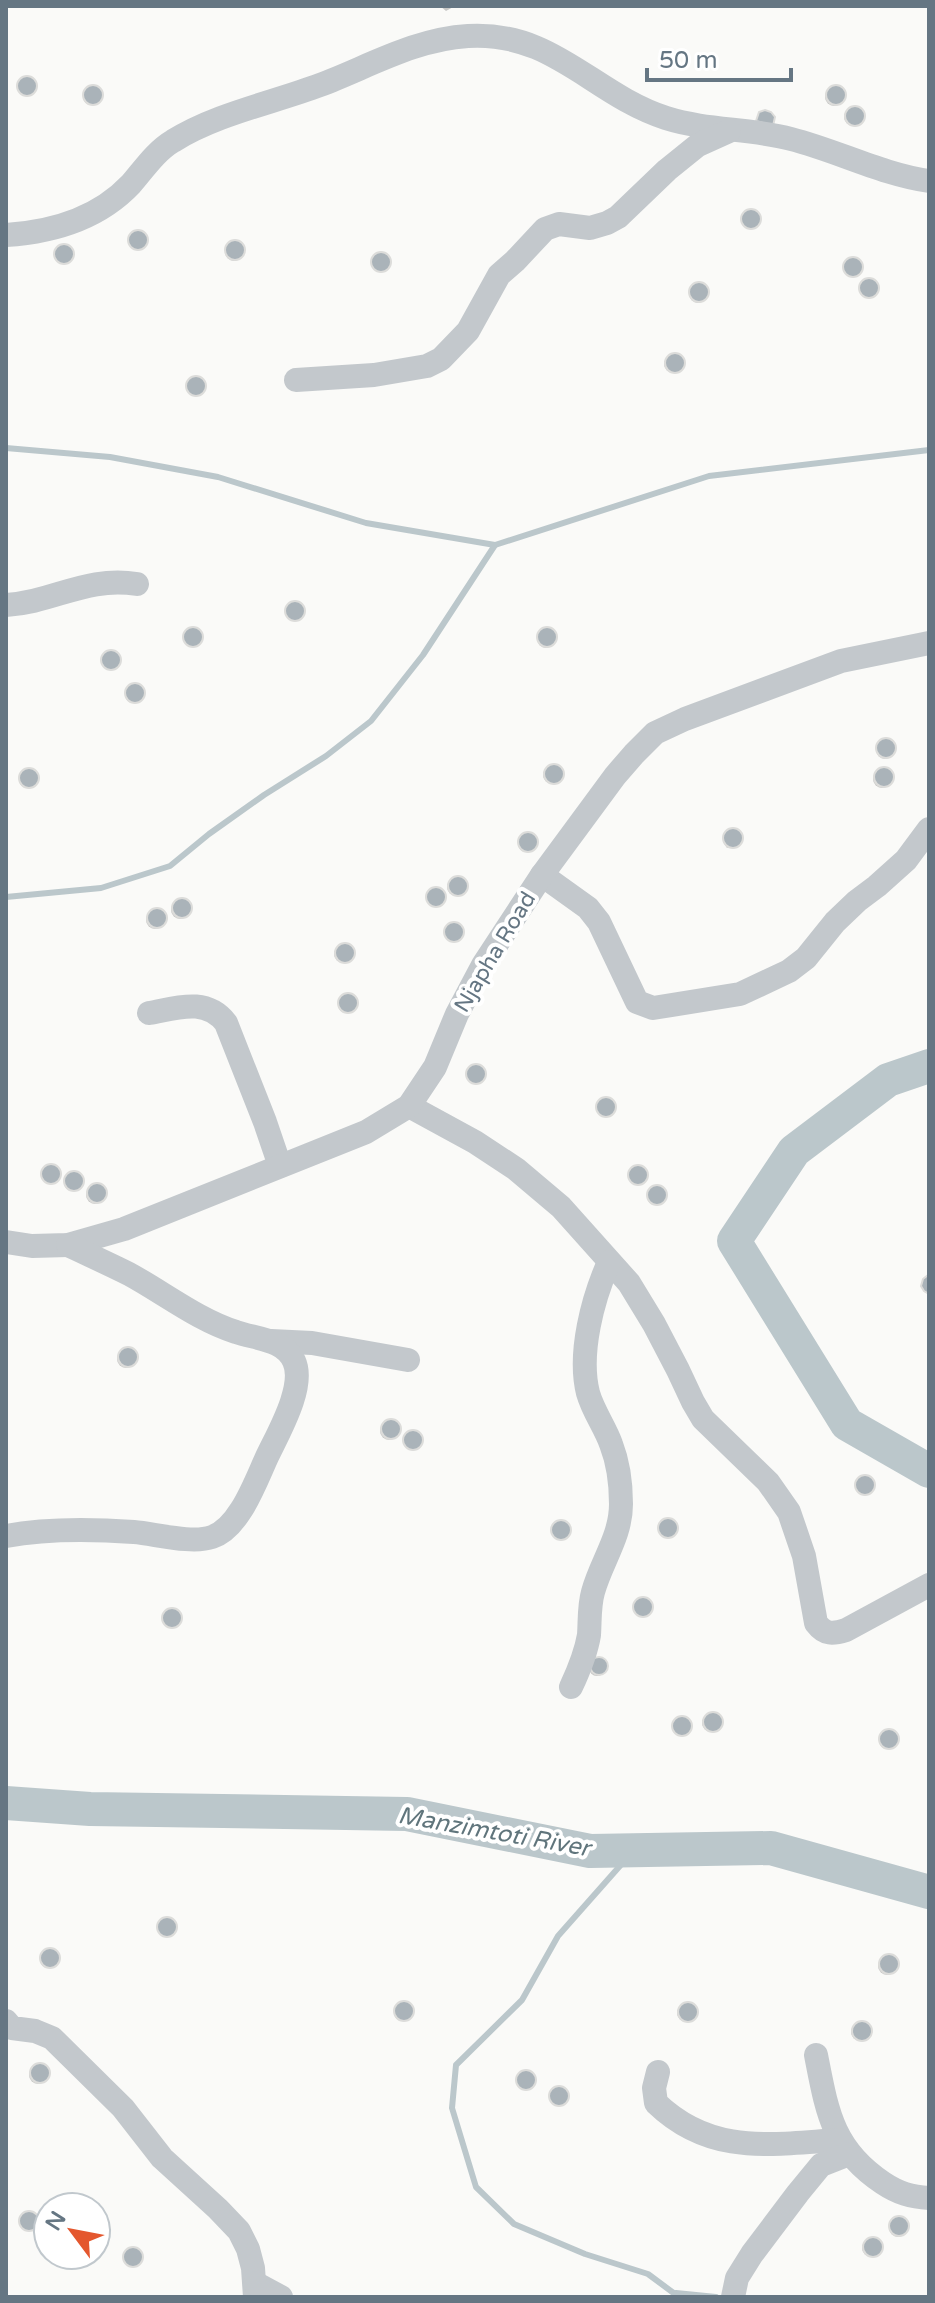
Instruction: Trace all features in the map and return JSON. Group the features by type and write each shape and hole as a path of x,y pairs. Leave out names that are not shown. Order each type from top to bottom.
{"street":[{"path":"6,235 62,227 93,214 119,196 165,146 201,126 322,84 393,54 465,36 505,37 533,44 639,107 664,117 696,126 787,137 891,174 929,181"},
{"path":"296,380 374,375 427,366 441,359 468,331 499,275 545,229 559,224 590,228 607,223 618,217 691,150 729,131"},
{"path":"6,605 28,604 93,584 118,581 137,584"},
{"name":"Njapha Road","path":"6,1242 32,1246 68,1245 124,1229 366,1132 409,1106 435,1067 457,1014 483,965 542,875 615,776 655,733 841,661 929,643"},
{"path":"542,875 588,908 599,922 637,1002 653,1008 672,1007 740,994 789,971 806,958 857,901 906,860 929,829"},
{"path":"149,1013 202,1006 219,1014 226,1023 280,1166"},
{"path":"409,1106 475,1142 516,1169 561,1207 629,1283 703,1419 768,1482 789,1512 804,1556 816,1623 821,1630 833,1634 846,1630 929,1585"},
{"path":"68,1245 234,1332 271,1341 312,1343 408,1360"},
{"path":"571,1687 589,1636 593,1591 613,1544 621,1507 611,1444 588,1393 585,1373 589,1326 596,1295 609,1262"},
{"path":"6,1536 84,1530 192,1540 222,1533 246,1503 295,1392 296,1364 287,1352 271,1341"},
{"path":"8,2029 35,2031 52,2038 123,2108 162,2158 239,2231 251,2259 255,2290 281,2297"},
{"path":"816,2055 828,2112 844,2147 870,2174 891,2188 912,2197 929,2198"},
{"path":"658,2072 654,2088 656,2103 669,2114 719,2140 757,2145 844,2147"},
{"path":"733,2297 737,2278 752,2254 813,2174 844,2147"}],"building":[{"path":"27,76 34,79 37,86 34,93 27,96 20,93 17,86 20,79"},
{"path":"93,85 100,88 103,95 100,102 93,105 86,102 83,95 86,88"},
{"path":"836,85 843,88 846,95 843,102 836,105 829,102 826,95 829,88"},
{"path":"855,106 862,109 865,116 862,123 855,126 848,123 845,116 848,109"},
{"path":"765,110 775,117 773,126 756,121 759,112"},
{"path":"751,209 758,212 761,219 758,226 751,229 744,226 741,219 744,212"},
{"path":"138,230 145,233 148,240 145,247 138,250 131,247 128,240 131,233"},
{"path":"235,240 242,243 245,250 242,257 235,260 228,257 225,250 228,243"},
{"path":"64,244 71,247 74,254 71,261 64,264 57,261 54,254 57,247"},
{"path":"381,252 388,255 391,262 388,269 381,272 374,269 371,262 374,255"},
{"path":"853,257 860,260 863,267 860,274 853,277 846,274 843,267 846,260"},
{"path":"869,278 876,281 879,288 876,295 869,298 862,295 859,288 862,281"},
{"path":"699,282 706,285 709,292 706,299 699,302 692,299 689,292 692,285"},
{"path":"675,353 682,356 685,363 682,370 675,373 668,370 665,363 668,356"},
{"path":"196,376 203,379 206,386 203,393 196,396 189,393 186,386 189,379"},
{"path":"295,601 302,604 305,611 302,618 295,621 288,618 285,611 288,604"},
{"path":"193,627 200,630 203,637 200,644 193,647 186,644 183,637 186,630"},
{"path":"547,627 554,630 557,637 554,644 547,647 540,644 537,637 540,630"},
{"path":"111,650 118,653 121,660 118,667 111,670 104,667 101,660 104,653"},
{"path":"135,683 142,686 145,693 142,700 135,703 128,700 125,693 128,686"},
{"path":"886,738 893,741 896,748 893,755 886,758 879,755 876,748 879,741"},
{"path":"554,764 561,767 564,774 561,781 554,784 547,781 544,774 547,767"},
{"path":"884,767 891,770 894,777 891,784 884,787 877,784 874,777 877,770"},
{"path":"29,768 36,771 39,778 36,785 29,788 22,785 19,778 22,771"},
{"path":"733,828 740,831 743,838 740,845 733,848 726,845 723,838 726,831"},
{"path":"528,832 535,835 538,842 535,849 528,852 521,849 518,842 521,835"},
{"path":"458,876 465,879 468,886 465,893 458,896 451,893 448,886 451,879"},
{"path":"436,887 443,890 446,897 443,904 436,907 429,904 426,897 429,890"},
{"path":"182,898 189,901 192,908 189,915 182,918 175,915 172,908 175,901"},
{"path":"157,908 164,911 167,918 164,925 157,928 150,925 147,918 150,911"},
{"path":"454,922 461,925 464,932 461,939 454,942 447,939 444,932 447,925"},
{"path":"345,943 352,946 355,953 352,960 345,963 338,960 335,953 338,946"},
{"path":"348,993 355,996 358,1003 355,1010 348,1013 341,1010 338,1003 341,996"},
{"path":"476,1064 483,1067 486,1074 483,1081 476,1084 469,1081 466,1074 469,1067"},
{"path":"606,1097 613,1100 616,1107 613,1114 606,1117 599,1114 596,1107 599,1100"},
{"path":"51,1164 58,1167 61,1174 58,1181 51,1184 44,1181 41,1174 44,1167"},
{"path":"638,1165 645,1168 648,1175 645,1182 638,1185 631,1182 628,1175 631,1168"},
{"path":"74,1171 81,1174 84,1181 81,1188 74,1191 67,1188 64,1181 67,1174"},
{"path":"97,1183 104,1186 107,1193 104,1200 97,1203 90,1200 87,1193 90,1186"},
{"path":"657,1185 664,1188 667,1195 664,1202 657,1205 650,1202 647,1195 650,1188"},
{"path":"929,1275 929,1294 921,1286 923,1279"},
{"path":"128,1347 135,1350 138,1357 135,1364 128,1367 121,1364 118,1357 121,1350"},
{"path":"391,1419 398,1422 401,1429 398,1436 391,1439 384,1436 381,1429 384,1422"},
{"path":"413,1430 420,1433 423,1440 420,1447 413,1450 406,1447 403,1440 406,1433"},
{"path":"865,1475 872,1478 875,1485 872,1492 865,1495 858,1492 855,1485 858,1478"},
{"path":"668,1518 675,1521 678,1528 675,1535 668,1538 661,1535 658,1528 661,1521"},
{"path":"561,1520 568,1523 571,1530 568,1537 561,1540 554,1537 551,1530 554,1523"},
{"path":"643,1597 650,1600 653,1607 650,1614 643,1617 636,1614 633,1607 636,1600"},
{"path":"172,1608 179,1611 182,1618 179,1625 172,1628 165,1625 162,1618 165,1611"},
{"path":"599,1657 608,1666 599,1675 590,1666"},
{"path":"713,1712 720,1715 723,1722 720,1729 713,1732 706,1729 703,1722 706,1715"},
{"path":"682,1716 689,1719 692,1726 689,1733 682,1736 675,1733 672,1726 675,1719"},
{"path":"889,1729 896,1732 899,1739 896,1746 889,1749 882,1746 879,1739 882,1732"},
{"path":"167,1917 174,1920 177,1927 174,1934 167,1937 160,1934 157,1927 160,1920"},
{"path":"50,1948 57,1951 60,1958 57,1965 50,1968 43,1965 40,1958 43,1951"},
{"path":"889,1954 896,1957 899,1964 896,1971 889,1974 882,1971 879,1964 882,1957"},
{"path":"404,2001 411,2004 414,2011 411,2018 404,2021 397,2018 394,2011 397,2004"},
{"path":"688,2002 695,2005 698,2012 695,2019 688,2022 681,2019 678,2012 681,2005"},
{"path":"862,2021 869,2024 872,2031 869,2038 862,2041 855,2038 852,2031 855,2024"},
{"path":"40,2063 47,2066 50,2073 47,2080 40,2083 33,2080 30,2073 33,2066"},
{"path":"526,2070 533,2073 536,2080 533,2087 526,2090 519,2087 516,2080 519,2073"},
{"path":"559,2086 566,2089 569,2096 566,2103 559,2106 552,2103 549,2096 552,2089"},
{"path":"32,2212 32,2230 29,2231 22,2228 19,2221 22,2214"},
{"path":"899,2216 906,2219 909,2226 906,2233 899,2236 892,2233 889,2226 892,2219"},
{"path":"873,2237 880,2240 883,2247 880,2254 873,2257 866,2254 863,2247 866,2240"},
{"path":"133,2247 140,2250 143,2257 140,2264 133,2267 126,2264 123,2257 126,2250"}],"waterway":[{"path":"6,448 110,457 218,477 366,523 495,545"},
{"path":"6,897 101,888 170,866 264,795 326,756 371,721 423,655 495,545 709,476 929,450"},
{"name":"Manzimtoti River","path":"929,1066 888,1080 794,1151 734,1241 847,1424 929,1471"},
{"name":"Manzimtoti River","path":"6,1803 90,1809 407,1814 590,1851 771,1848 929,1892"},
{"path":"634,1850 558,1936 522,2000 456,2065 452,2108 476,2187 514,2224 585,2254 648,2274 679,2297"},
{"path":"676,2293 716,2297"}]}
